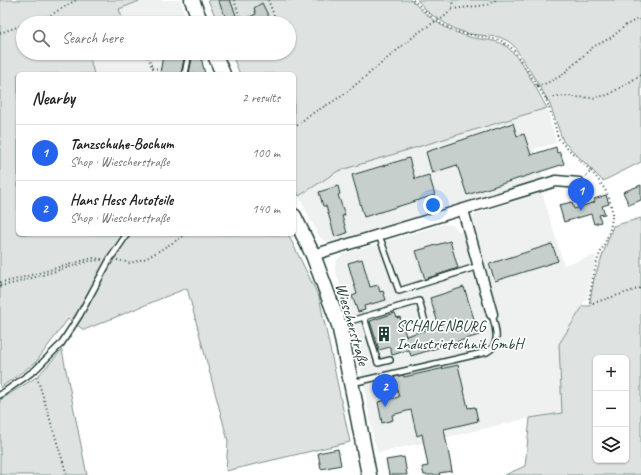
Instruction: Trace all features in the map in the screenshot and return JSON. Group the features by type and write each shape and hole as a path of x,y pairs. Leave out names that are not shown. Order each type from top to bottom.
{"main road":[{"path":"192,0 197,16"},
{"path":"217,60 222,72"},
{"name":"Wiescherstraße","path":"296,220 313,255 339,325 369,475"}],"street":[{"path":"313,255 556,181 580,183"},
{"path":"463,210 492,314"}],"lane":[{"path":"185,72 188,60"},
{"path":"379,235 399,291 479,266"},
{"path":"0,395 35,370 61,344 79,316 110,259 125,236"},
{"path":"339,325 419,301 426,325"},
{"path":"352,384 487,352 493,349 496,342 496,333 492,314"},
{"path":"364,317 378,363 390,360"}],"path":[{"path":"49,16 76,0"},
{"path":"234,0 240,16"},
{"path":"268,0 274,16"},
{"path":"413,0 436,21 455,31 500,40 513,49 546,99 558,138 562,144 591,171 608,193 612,204 612,215 607,237 598,257 592,278 588,300 593,303 641,288"},
{"path":"452,9 453,0"},
{"path":"296,126 308,116 342,96 419,32 443,18 452,9 487,5 496,0"},
{"path":"537,86 561,76 593,47 612,37 626,25 641,19"},
{"path":"0,33 16,27"},
{"path":"149,60 152,68 161,70"},
{"path":"546,99 559,96 592,98 608,96 641,75"},
{"path":"580,183 591,171"},
{"path":"0,282 10,281 92,258 110,259 130,263 147,258 184,236"},
{"path":"0,286 90,261 110,259"},
{"path":"35,370 67,475"}],"shaded area":[{"path":"0,0 142,0 119,9 122,16 16,16 16,60 90,60 94,72 16,72 16,236 289,236 319,297 350,442 226,471 228,441 187,288 84,330 68,319 36,362 0,388"},
{"path":"143,0 180,0 186,16 122,16 119,9"},
{"path":"208,0 411,0 432,19 455,32 473,38 495,41 506,46 524,66 547,108 338,171 299,196 296,190 296,72 239,72 234,60 296,60 296,16 215,16"},
{"path":"417,0 641,0 641,162 603,181 563,141 549,102 514,46 508,41 499,37 469,34 455,29 429,13"},
{"path":"90,60 184,60 181,72 94,72"},
{"path":"547,108 556,143 534,149 543,178 331,242 324,241 319,236 299,196 338,171"},
{"path":"542,193 564,265 596,255 586,300 559,345 562,413 530,418 378,453 373,436 362,374 342,291 335,269 336,262 343,254 444,224 453,225 460,232 473,227 472,220 475,214"},
{"path":"641,218 641,475 505,475 525,466 530,418 562,413 559,344 583,306 593,304 590,301 594,279 613,226"},
{"path":"62,350 87,475 0,475 0,400 38,376"}],"building":[{"path":"218,0 230,0 236,15 225,16"},
{"path":"262,3 268,16 252,16 256,14 254,8"},
{"path":"162,60 184,60 181,72 160,72"},
{"path":"192,60 202,60 205,72 189,72"},
{"path":"513,123 517,136 524,134 531,155 556,147 557,153 560,152 564,164 467,195 457,165 432,173 426,152"},
{"path":"409,158 415,179 429,175 435,195 364,217 352,175"},
{"path":"641,185 641,200 629,205 623,192"},
{"path":"338,186 340,194 338,195 345,215 342,216 347,233 335,237 326,206 323,206 319,192"},
{"path":"606,195 609,204 602,206 605,214 599,215 601,222 594,224 591,214 564,222 559,205 572,202 574,209 595,202 594,199"},
{"path":"450,241 458,268 425,279 416,251"},
{"path":"552,244 558,261 495,281 489,264"},
{"path":"362,259 370,287 378,285 380,292 383,291 386,300 364,306 365,310 358,312 352,296 357,294 348,263"},
{"path":"464,287 479,335 411,356 409,350 392,355 390,347 379,350 370,321 395,313 397,318 400,317 406,336 439,326 430,298"},
{"path":"458,365 468,408 475,407 478,421 444,429 452,471 439,473 440,475 424,475 422,467 428,466 422,434 417,436 411,410 392,415 393,420 382,423 378,402 399,397 394,377 403,375 404,377"},
{"path":"338,449 341,465 321,469 318,453"},
{"path":"404,457 407,475 389,475 386,460"}],"place":[{"name":"Tanzschuhe-Bochum","path":"581,211"},
{"name":"SCHAUENBURG Industrietechnik GmbH","path":"384,334"},
{"name":"Hans Hess Autoteile","path":"385,407"}]}
